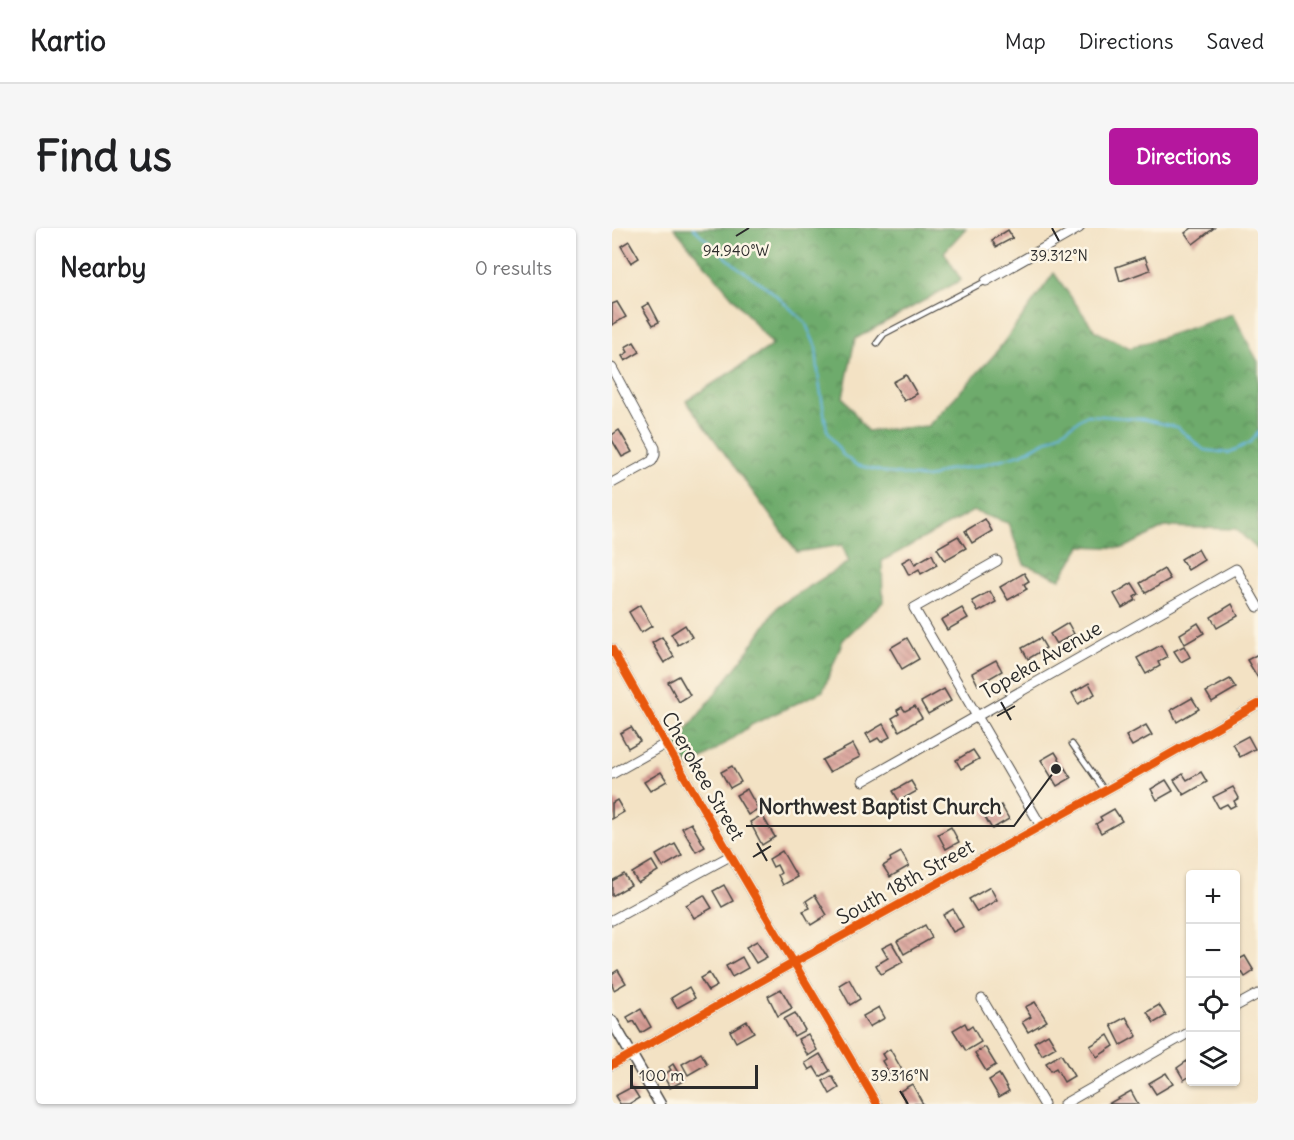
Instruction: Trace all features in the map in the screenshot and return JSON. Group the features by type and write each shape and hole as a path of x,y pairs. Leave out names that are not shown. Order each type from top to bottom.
{"street":[{"path":"986,281 1080,228"},
{"path":"612,368 656,448 652,461 612,483"},
{"path":"997,561 914,608 1041,826"},
{"name":"Topeka Avenue","path":"863,781 1236,569 1258,607"},
{"name":"Cherokee Street","path":"612,649 730,856 795,962 877,1104"},
{"name":"South 18th Street","path":"612,1065 1258,704"},
{"path":"612,774 665,744"},
{"path":"612,920 730,856"},
{"path":"1240,1004 1258,994"},
{"path":"982,999 1044,1104"},
{"path":"612,1021 660,1104"},
{"path":"1064,1104 1186,1035"}],"lane":[{"path":"877,343 884,334 986,281"},
{"path":"1072,744 1105,791"}],"green space":[{"path":"674,228 966,228 944,252 961,280 855,339 843,397 867,431 928,426 995,354 1054,273 1095,331 1130,348 1233,314 1258,362 1258,550 1236,529 1165,527 1124,548 1081,546 1060,579 1024,564 1008,523 973,511 882,561 883,602 843,640 823,691 753,724 690,768 675,745 743,658 778,606 849,562 842,545 797,552 686,401 773,345"}],"building":[{"path":"1192,228 1214,228 1193,244 1185,233"},
{"path":"1008,230 1013,238 996,247 992,240"},
{"path":"629,241 639,258 631,263 621,246"},
{"path":"1145,257 1150,270 1120,281 1116,267"},
{"path":"617,302 626,317 612,325 612,304"},
{"path":"649,303 659,322 653,325 642,307"},
{"path":"634,342 640,352 625,361 622,356 628,352 625,347"},
{"path":"906,375 917,394 904,401 893,382"},
{"path":"619,430 632,452 622,457 612,440 612,435"},
{"path":"985,519 992,531 972,543 965,531"},
{"path":"958,536 966,548 945,560 937,548"},
{"path":"1198,549 1204,560 1188,570 1181,559"},
{"path":"932,554 937,565 921,574 919,569 909,575 902,562 911,557 915,564"},
{"path":"1164,569 1170,579 1146,593 1140,583"},
{"path":"1024,573 1029,581 1024,584 1027,589 1008,600 1000,587"},
{"path":"1132,583 1139,594 1134,597 1136,600 1122,608 1114,594"},
{"path":"990,591 996,602 978,612 972,601"},
{"path":"1232,604 1238,616 1217,628 1211,617"},
{"path":"640,605 652,626 641,633 629,612"},
{"path":"962,608 968,618 947,630 941,620"},
{"path":"1068,623 1074,634 1056,644 1050,634"},
{"path":"1198,623 1204,633 1185,644 1180,634"},
{"path":"685,625 692,637 678,645 671,634"},
{"path":"662,637 674,657 664,663 652,643"},
{"path":"907,638 919,659 902,669 890,648"},
{"path":"1040,638 1046,648 1028,659 1022,648"},
{"path":"1161,645 1167,657 1158,662 1160,666 1146,674 1137,658"},
{"path":"1184,646 1190,657 1181,662 1174,651"},
{"path":"1258,654 1258,678 1247,660"},
{"path":"996,660 1002,671 978,685 972,673"},
{"path":"679,676 690,695 679,702 668,682"},
{"path":"1230,679 1236,688 1212,702 1206,692"},
{"path":"1089,683 1095,694 1078,704 1072,693"},
{"path":"944,689 951,701 928,714 921,702"},
{"path":"1192,698 1199,709 1177,722 1171,710"},
{"path":"915,706 922,718 899,731 892,718 899,714 897,710 902,707 905,711"},
{"path":"883,724 890,737 881,742 878,738 871,742 866,734"},
{"path":"1146,725 1152,735 1132,746 1126,736"},
{"path":"631,727 640,741 628,748 620,733"},
{"path":"1248,736 1255,749 1240,757 1233,744"},
{"path":"853,744 860,757 829,772 822,760"},
{"path":"973,750 979,759 961,769 956,760"},
{"path":"1055,752 1071,778 1057,786 1041,760"},
{"path":"732,766 741,782 730,788 721,772"},
{"path":"661,772 667,781 650,791 644,782"},
{"path":"1201,772 1207,782 1184,795 1174,780 1183,774 1187,780"},
{"path":"1166,780 1173,791 1157,800 1151,789"},
{"path":"911,781 917,791 899,801 893,791"},
{"path":"1233,787 1239,798 1234,801 1236,805 1230,808 1227,804 1219,808 1213,797"},
{"path":"747,789 758,809 748,815 736,795"},
{"path":"617,800 624,812 612,819 612,803"},
{"path":"1001,805 1009,819 992,829 981,810 989,806 991,810"},
{"path":"1114,809 1122,821 1101,833 1096,824 1102,820 1100,817"},
{"path":"762,815 775,837 762,845 750,822"},
{"path":"691,823 705,847 696,852 682,828"},
{"path":"951,827 959,842 946,849 938,834"},
{"path":"675,844 682,856 663,867 656,855"},
{"path":"782,851 797,877 783,885 778,875 781,873 777,865 773,867 769,859"},
{"path":"901,852 909,866 890,877 883,866 891,861 890,858"},
{"path":"652,861 658,871 638,883 632,873"},
{"path":"624,874 631,885 612,896 612,881"},
{"path":"724,885 733,901 722,907 713,891"},
{"path":"990,887 997,900 977,912 969,899"},
{"path":"704,895 712,908 694,918 686,905"},
{"path":"815,895 827,915 811,925 803,911 810,908 806,901"},
{"path":"953,909 963,927 953,932 943,915"},
{"path":"925,925 932,938 904,954 897,941"},
{"path":"757,941 767,957 756,963 746,947"},
{"path":"892,943 903,962 881,974 876,965 888,958 882,948"},
{"path":"1245,956 1254,971 1245,977 1242,972 1240,973 1240,959"},
{"path":"742,957 748,968 732,977 726,966"},
{"path":"618,970 626,983 614,990 612,974"},
{"path":"709,973 717,986 708,991 700,978"},
{"path":"849,979 860,999 850,1005 839,985"},
{"path":"689,987 695,998 677,1008 671,998"},
{"path":"781,989 792,1008 778,1016 768,996"},
{"path":"1035,1002 1047,1021 1028,1032 1022,1022 1031,1017 1025,1007"},
{"path":"1159,1005 1166,1016 1154,1023 1147,1012"},
{"path":"879,1007 885,1018 869,1027 863,1016"},
{"path":"641,1009 651,1027 641,1033 634,1021 630,1023 627,1017"},
{"path":"795,1013 805,1030 794,1036 784,1019"},
{"path":"1126,1017 1137,1036 1121,1045 1111,1025"},
{"path":"747,1021 754,1032 736,1042 730,1031"},
{"path":"965,1023 968,1029 972,1026 981,1042 966,1051 953,1030"},
{"path":"808,1034 817,1050 808,1056 798,1039"},
{"path":"1048,1034 1056,1047 1042,1055 1034,1042"},
{"path":"1108,1035 1114,1046 1097,1057 1090,1046"},
{"path":"985,1047 996,1065 986,1071 975,1053"},
{"path":"890,1049 902,1070 891,1076 882,1061 885,1059 882,1054"},
{"path":"701,1053 707,1064 688,1075 682,1064"},
{"path":"820,1054 830,1071 820,1077 814,1067 809,1070 805,1063"},
{"path":"1061,1054 1074,1076 1064,1082 1056,1068 1051,1071 1046,1063"},
{"path":"1186,1062 1186,1079 1184,1080 1177,1068"},
{"path":"673,1064 683,1081 670,1088 663,1075 671,1070 669,1067"},
{"path":"1166,1073 1173,1084 1156,1094 1149,1083"},
{"path":"999,1074 1009,1091 999,1097 989,1080"},
{"path":"832,1076 839,1088 830,1094 823,1081"},
{"path":"912,1084 923,1104 907,1104 900,1091"},
{"path":"632,1087 639,1098 629,1104 620,1104 615,1096"},
{"path":"1131,1091 1138,1104 1108,1104"}],"waterway":[{"path":"693,228 736,266 769,289 805,322 816,347 827,430 842,454 856,465 888,473 928,478 946,470 973,467 1021,454 1057,435 1087,415 1142,419 1177,427 1204,450 1228,453 1251,442 1258,432"}],"cycle path":[{"path":"612,649 710,821 877,1104"},
{"path":"612,1065 1258,704"}],"place":[{"name":"Northwest Baptist Church","path":"1056,769"}]}
